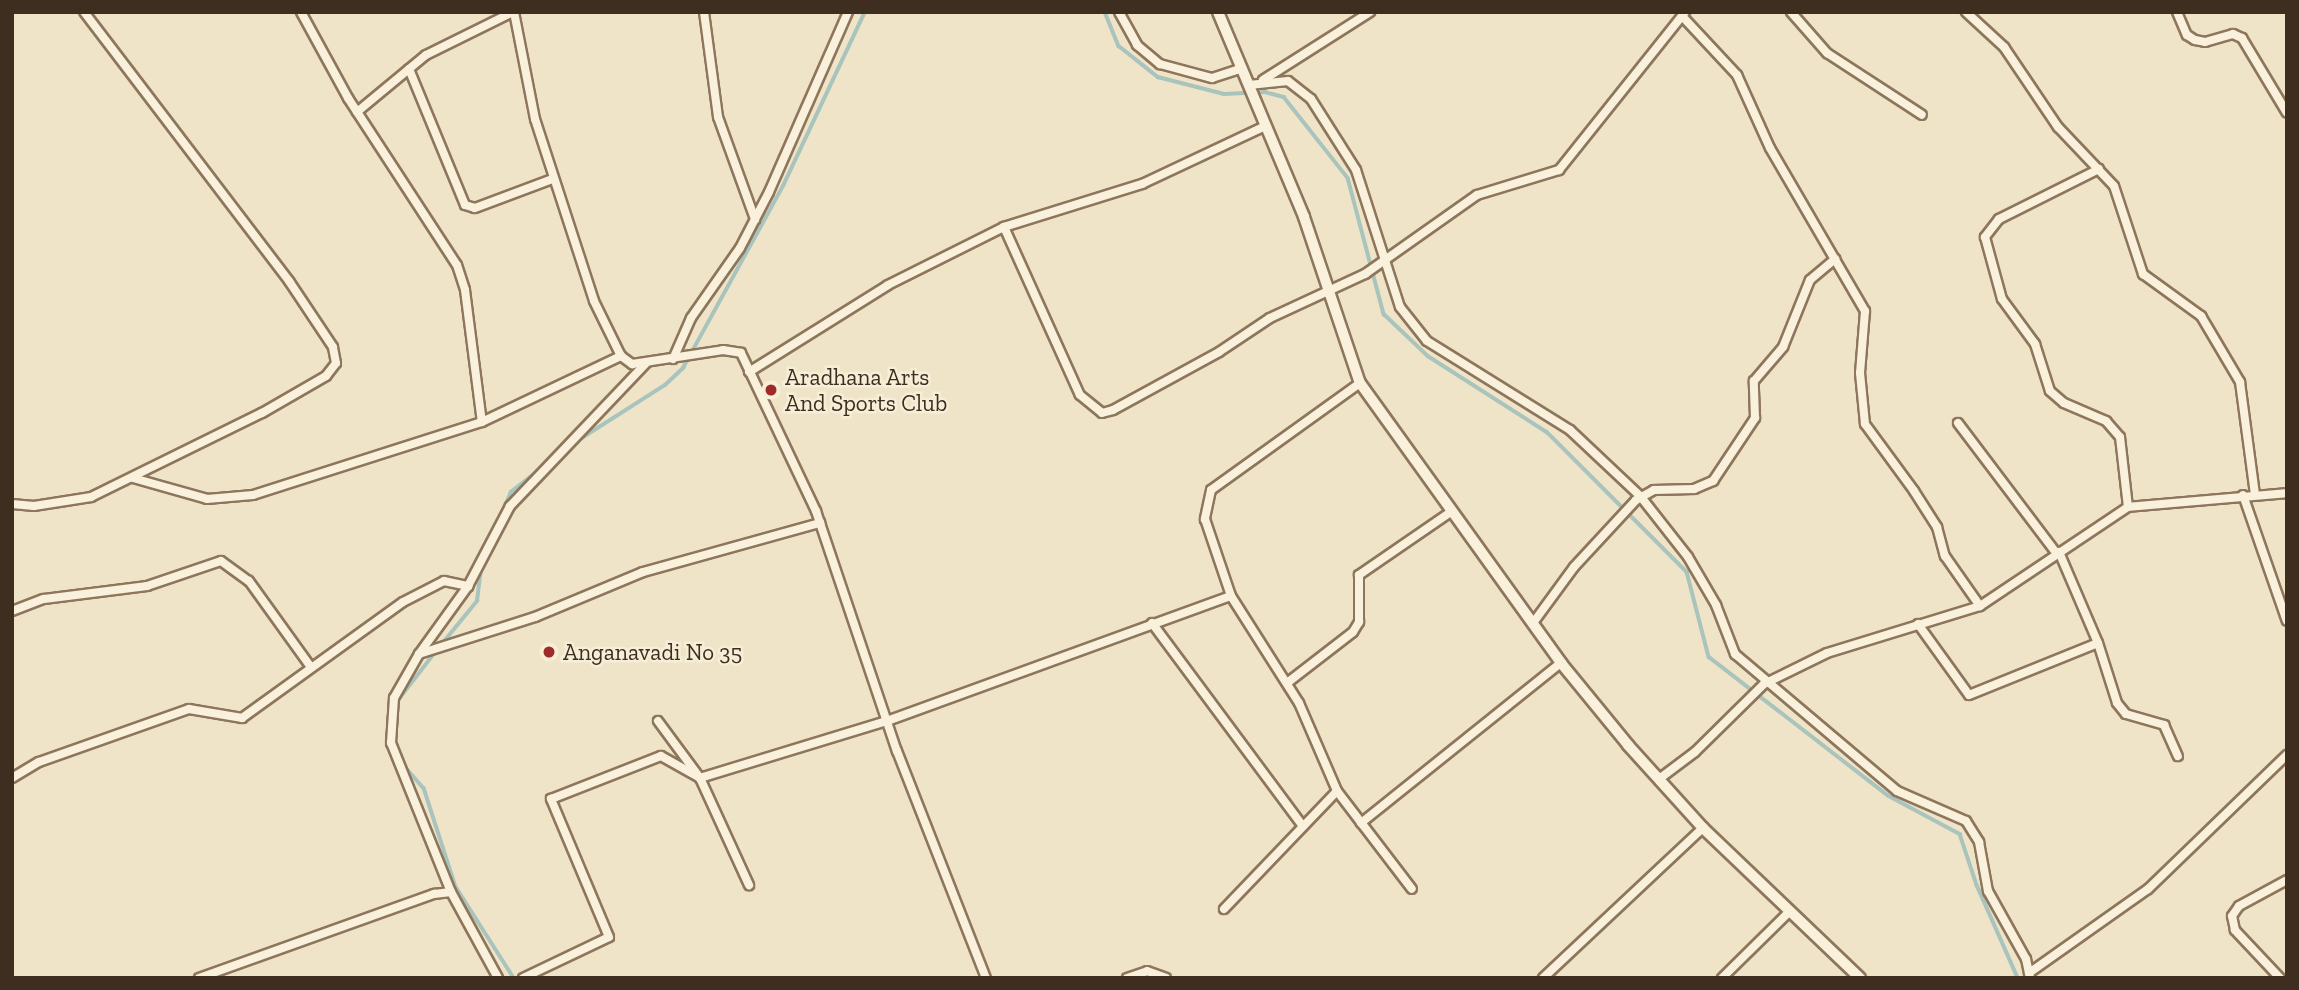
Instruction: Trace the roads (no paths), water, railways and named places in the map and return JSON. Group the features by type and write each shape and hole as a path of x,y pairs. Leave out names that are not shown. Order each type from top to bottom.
{"street":[{"path":"12,504 71,502 133,478 326,376 336,356 282,271 84,12"},
{"path":"301,12 357,112 457,265 465,290 482,422"},
{"path":"357,112 409,69 449,41 514,12 552,179 577,259 621,355 632,364 723,350 740,352 820,523 887,721 986,978"},
{"path":"704,12 718,117 755,219"},
{"path":"676,356 691,317 755,219 848,12"},
{"path":"1119,12 1137,45 1160,64 1212,78 1242,68"},
{"path":"1218,12 1242,68 1253,85 1255,100 1265,126 1304,216 1360,383 1562,663 1659,779 1703,828 1860,978"},
{"path":"1253,85 1370,12"},
{"path":"1791,12 1827,53 1922,115"},
{"path":"1966,12 2004,47 2058,127 2099,169 2119,198 2143,274 2196,310 2240,382 2255,495"},
{"path":"2177,12 2185,32 2195,40 2206,42 2233,34 2242,38 2287,113"},
{"path":"1004,227 1080,395 1102,413 1187,370 1270,318 1365,274 1477,195 1562,168 1684,14 1737,75 1770,148 1865,311 1860,373 1865,424 1937,527 1945,556 1980,606"},
{"path":"409,69 465,205 475,208 552,179"},
{"path":"1253,85 1288,80 1311,99 1356,170 1383,262 1400,307 1427,341 1570,430 1639,498 1689,557 1716,605 1735,654 1767,683 1897,791 1966,821 1979,842 1988,891 2030,975 2148,889 2287,755"},
{"path":"749,372 888,285 1004,227 1142,184 1265,126"},
{"path":"2099,169 1999,219 1985,237 2002,299 2035,344 2050,391 2064,403 2106,421 2120,437 2127,507"},
{"path":"1533,623 1619,514 1639,498 1658,490 1694,489 1713,481 1755,418 1754,381 1783,347 1810,280 1835,259"},
{"path":"133,478 207,499 233,499 482,422 621,355"},
{"path":"498,978 451,892 391,743 394,698 419,654 468,586 510,506 646,363"},
{"path":"1360,383 1211,490 1206,498 1205,519 1231,596 1287,683 1337,791 1412,889"},
{"path":"1958,424 2058,553 2098,643 2121,710 2164,725 2178,756"},
{"path":"1659,779 1695,752 1767,683 1827,653 1980,606 2127,507 2243,495 2287,494"},
{"path":"2243,495 2287,621"},
{"path":"1287,683 1353,632 1359,622 1359,575 1452,511"},
{"path":"419,654 535,617 643,572 820,523"},
{"path":"12,611 44,600 147,586 221,561 249,581 310,666"},
{"path":"12,778 39,762 189,709 242,718 310,666 435,585 452,580 468,586"},
{"path":"523,978 609,937 551,799 661,756 700,778 887,721 1231,596"},
{"path":"1152,623 1303,827"},
{"path":"1919,624 1969,695 2098,643"},
{"path":"1361,823 1562,663"},
{"path":"658,721 700,778 749,885"},
{"path":"1224,909 1337,791"},
{"path":"1543,978 1703,828"},
{"path":"2280,978 2235,930 2232,916 2239,906 2287,880"},
{"path":"199,978 421,898 451,892"},
{"path":"1722,978 1790,911"},
{"path":"1126,978 1147,971 1166,978"}],"waterway":[{"path":"574,443 665,385 683,368 783,186 865,12"},
{"path":"1105,12 1119,46 1158,77 1224,94 1265,92 1284,97 1348,178 1384,314 1428,356 1547,432 1687,572 1709,657 1889,796 1960,834 1977,885 2018,978"},
{"path":"504,509 511,492 538,471"},
{"path":"441,645 477,601 481,568"},
{"path":"396,703 436,651"},
{"path":"401,762 424,788 456,887 514,978"}],"place":[{"name":"Aradhana Arts And Sports Club","path":"771,390"},
{"name":"Anganavadi No 35","path":"549,652"}]}
